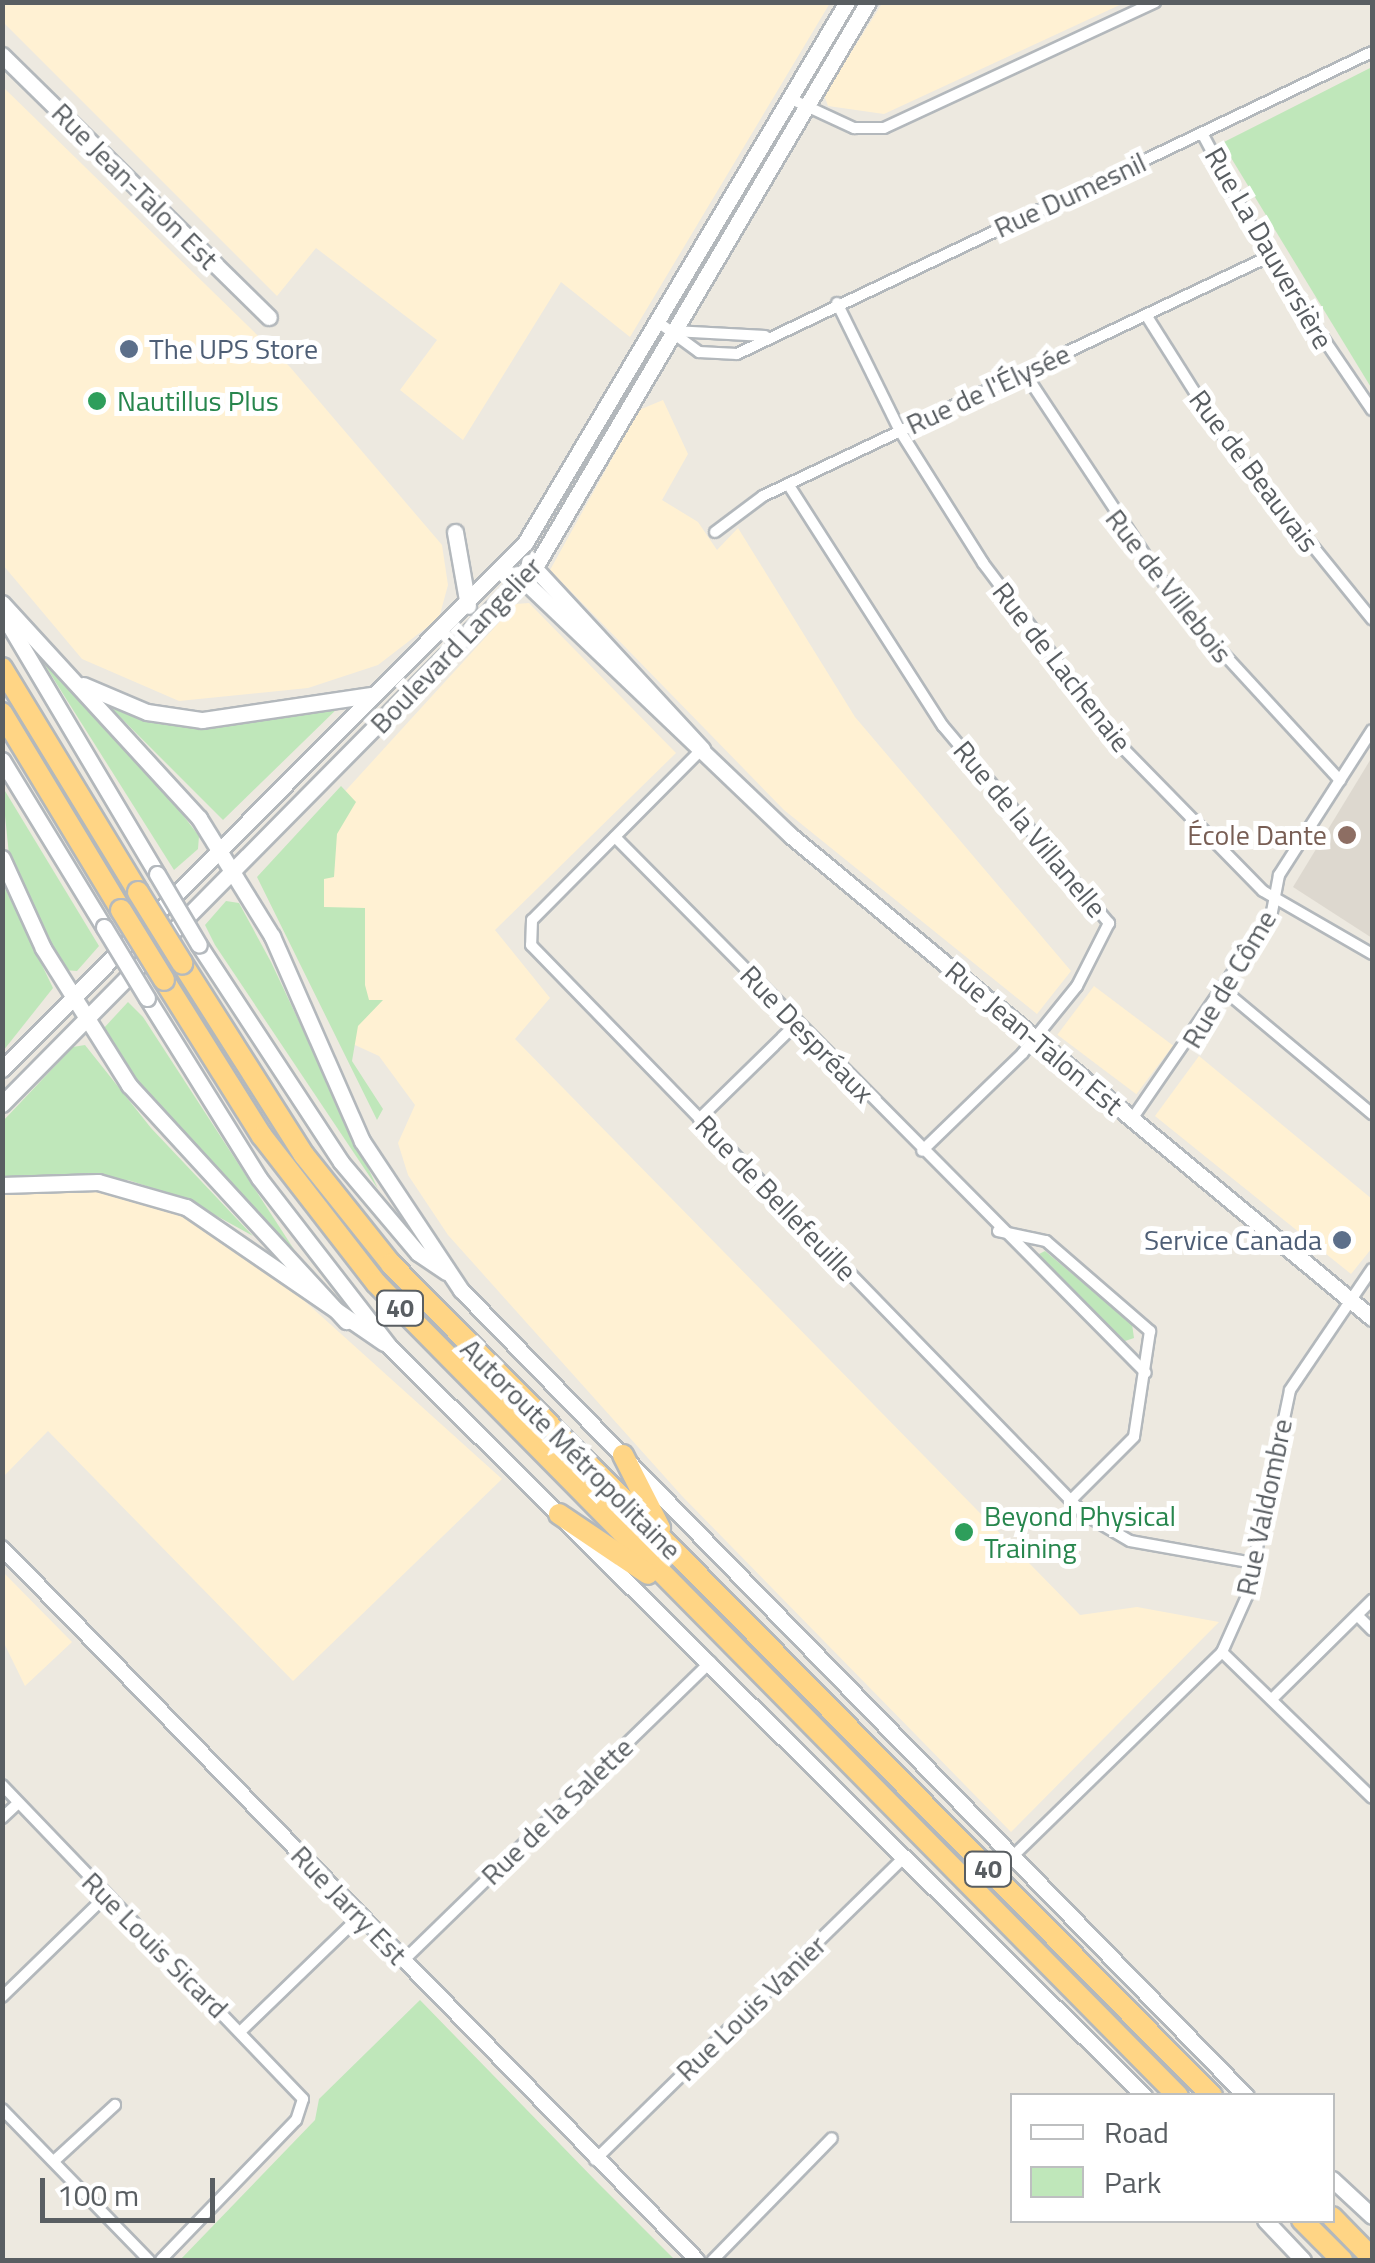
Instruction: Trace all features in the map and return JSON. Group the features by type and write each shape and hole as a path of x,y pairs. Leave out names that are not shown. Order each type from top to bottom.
{"highway":[{"name":"Autoroute Métropolitaine","path":"2,668 304,1155 391,1264 1209,2093"},
{"name":"Autoroute Métropolitaine","path":"2,713 270,1146 376,1283 1175,2093"},
{"path":"624,1455 673,1552"},
{"path":"559,1514 684,1597"},
{"path":"1335,2220 1370,2254"},
{"path":"1305,2223 1342,2260"}],"main road":[{"name":"Boulevard Langelier","path":"2,1068 513,557 658,322 847,2"},
{"name":"Boulevard Langelier","path":"2,1104 534,566 868,2"},
{"name":"Rue Jean-Talon Est","path":"2,55 268,317"},
{"path":"456,532 468,606"},
{"name":"Rue Jean-Talon Est","path":"513,557 534,566 702,750"},
{"name":"Rue Jean-Talon Est","path":"513,557 521,579 790,835 1372,1318"},
{"path":"2,603 168,776 234,872 287,966 358,1134 449,1274 1011,1858 1243,2093"},
{"path":"2,613 156,874 342,1162 418,1253 449,1274"},
{"path":"82,684 147,712 202,720 341,693 372,695"},
{"path":"2,760 259,1178 388,1344 711,1661 1141,2093"},
{"path":"2,858 72,996 161,1125 346,1321"},
{"path":"2,1185 98,1182 186,1206 242,1238 346,1321 388,1344"},
{"path":"1335,2182 1372,2216"},
{"path":"1269,2223 1303,2260"}],"street":[{"path":"789,98 860,130 894,125 1155,2"},
{"name":"Rue Dumesnil","path":"658,322 715,355 766,336 1372,52"},
{"name":"Rue La Dauversière","path":"1202,133 1268,258 1372,410"},
{"name":"Rue de l'Élysée","path":"715,532 788,484 1268,258"},
{"name":"Rue de Lachenaie","path":"837,304 900,431 1079,695 1171,801 1277,899 1372,954"},
{"name":"Rue de Beauvais","path":"1146,315 1218,429 1372,619"},
{"name":"Rue Dumesnil","path":"672,331 766,336"},
{"name":"Rue de Villebois","path":"1024,372 1177,603 1340,780"},
{"name":"Rue de la Villanelle","path":"788,484 943,726 1107,916 1106,942 1035,1038 922,1151"},
{"name":"Rue de Côme","path":"1132,1119 1224,991 1277,899 1279,875 1372,730"},
{"name":"Rue de Bellefeuille","path":"702,750 532,920 527,938 1071,1500 1115,1536 1254,1563"},
{"name":"Rue Despréaux","path":"615,837 998,1231 1146,1373"},
{"path":"1224,991 1372,1114"},
{"path":"699,1119 797,1023"},
{"path":"998,1231 1046,1240 1138,1316 1150,1332 1134,1436 1071,1500"},
{"name":"Rue Valdombre","path":"1011,1858 1222,1652 1254,1563 1290,1390 1372,1269"},
{"name":"Rue Jarry Est","path":"2,1548 697,2260"},
{"path":"1272,1700 1372,1600"},
{"path":"1358,1616 1372,1630"},
{"path":"1222,1652 1372,1798"},
{"name":"Rue de la Salette","path":"403,1961 711,1661"},
{"name":"Rue Louis Sicard","path":"2,1784 16,1805 240,2031 304,2107 161,2260"},
{"path":"2,1818 16,1805"},
{"name":"Rue Louis Vanier","path":"596,2160 906,1856"},
{"path":"2,1997 107,1896"},
{"path":"240,2031 360,1916"},
{"path":"54,2161 115,2106"},
{"path":"2,2109 148,2260"},
{"path":"713,2260 832,2138"}],"shaded area":[{"path":"883,2 1124,3 884,114 828,106 824,95"},
{"path":"2,3 830,3 630,337 561,282 463,440 400,390 437,340 316,248 277,296 3,22"},
{"path":"2,86 290,367 442,545 448,585 439,618 378,665 308,688 179,701 82,659 3,565"},
{"path":"663,400 688,454 662,500 698,522 717,550 738,528 855,717 1071,971 1037,1014 784,810 550,570 639,410"},
{"path":"529,603 676,753 495,930 550,998 515,1039 1080,1615 1137,1607 1219,1622 1011,1832 682,1496 448,1235 408,1175 398,1143 415,1105 379,1056 344,1040 275,868 516,604"},
{"name":"École Dante","path":"1372,757 1372,938 1293,887"},
{"path":"1094,986 1173,1046 1136,1094 1057,1035"},
{"path":"1199,1056 1372,1199 1372,1248 1351,1274 1155,1116"},
{"path":"61,1188 116,1194 194,1219 269,1269 502,1479 293,1681 48,1431 3,1477 3,1193"},
{"path":"2,1571 72,1642 25,1686 3,1641"}],"green space":[{"path":"1372,67 1372,389 1222,143"},
{"path":"41,659 139,758 199,836 198,849 174,870"},
{"path":"342,704 223,820 111,708 201,726"},
{"path":"2,786 99,946 77,971 64,970 9,855"},
{"path":"341,786 356,802 337,834 334,877 324,879 324,907 365,908 365,985 369,1000 383,1000 358,1026 352,1061 383,1109 377,1120 257,877"},
{"path":"3,884 53,988 2,1051"},
{"path":"226,901 239,903 271,962 378,1189 215,945 205,925"},
{"path":"128,1002 143,1017 297,1254 127,1070 103,1029"},
{"path":"85,1045 151,1128 253,1236 186,1199 128,1180 3,1177 3,1121 73,1047"},
{"path":"1045,1251 1132,1324 1134,1338 1122,1342 1037,1255"},
{"path":"420,2000 675,2260 180,2260 315,2120 319,2099"}],"place":[{"name":"The UPS Store","path":"129,349"},
{"name":"Nautillus Plus","path":"97,401"},
{"name":"École Dante","path":"1347,835"},
{"name":"Service Canada","path":"1342,1240"},
{"name":"Beyond Physical Training","path":"964,1532"}]}
